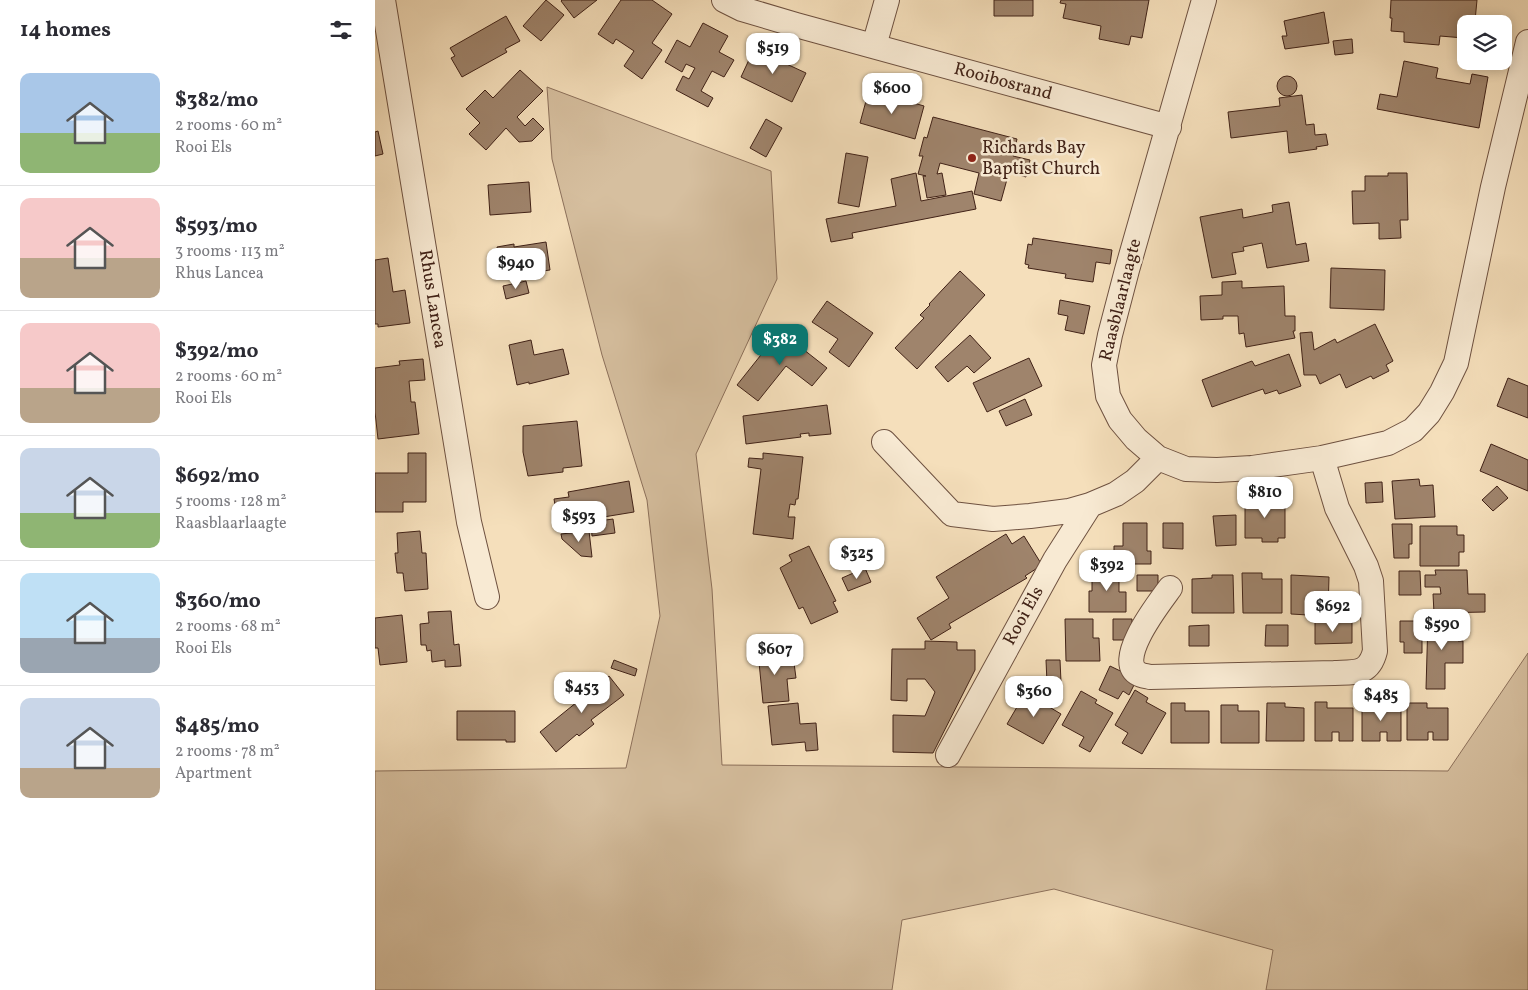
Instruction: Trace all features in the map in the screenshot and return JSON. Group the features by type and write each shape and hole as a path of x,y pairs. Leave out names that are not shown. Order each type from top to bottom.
{"street":[{"name":"Rhus Lancea","path":"383,0 469,522 487,597"},
{"name":"Rooibosrand","path":"724,0 742,9 796,25 1169,127"},
{"path":"874,46 887,0"},
{"name":"Raasblaarlaagte","path":"1203,0 1169,127 1109,335 1104,365 1108,396 1120,420 1135,439 1158,458 1185,469 1251,468 1321,458 1388,442 1413,430 1429,413 1456,363 1493,187 1528,42"},
{"path":"884,442 952,514 993,518 1069,511 1089,505 1117,494 1135,481 1158,458"},
{"path":"1170,588 1137,638 1132,649 1132,666 1138,674 1150,677 1358,672 1367,668 1372,661 1375,650 1371,581 1366,566 1337,508 1321,458"},
{"name":"Rooi Els","path":"948,755 1055,560 1089,505"}],"shaded area":[{"path":"547,87 771,171 777,279 696,454 712,589 722,765 1448,771 1528,653 1528,990 1266,990 1273,950 1054,889 902,920 892,990 375,990 375,771 626,768 660,616 647,500 602,355 552,159"}],"building":[{"path":"546,0 564,15 541,41 523,26"},
{"path":"562,0 597,0 574,18"},
{"path":"621,0 652,0 672,14 652,43 662,50 642,79 624,66 634,51 616,39 613,44 598,34"},
{"path":"994,0 1033,0 1033,16 994,16"},
{"path":"1061,0 1149,0 1142,38 1131,36 1129,45 1099,39 1101,26 1063,18 1066,4 1060,3"},
{"path":"1391,0 1477,0 1476,15 1457,15 1457,37 1440,36 1439,45 1404,42 1404,32 1391,31 1392,18 1390,18"},
{"path":"1324,12 1329,43 1285,49 1282,36 1287,36 1284,21"},
{"path":"506,16 520,41 505,49 507,52 462,77 451,58 455,56 450,48"},
{"path":"703,23 728,36 719,52 734,60 724,77 712,71 701,91 713,98 708,107 676,90 683,76 689,79 695,68 686,64 682,72 665,62 677,40 690,47"},
{"path":"1352,39 1353,53 1335,55 1333,41"},
{"path":"754,49 806,73 792,102 741,77"},
{"path":"1404,61 1438,68 1436,78 1470,84 1472,74 1488,77 1479,128 1377,109 1380,94 1397,97"},
{"path":"520,70 543,91 517,117 525,126 533,118 544,129 532,141 519,142 506,128 486,150 469,134 480,123 466,109 485,90 493,98"},
{"path":"1287,76 1294,79 1297,86 1294,93 1287,96 1280,93 1277,86 1280,79"},
{"path":"869,90 924,106 915,139 860,123"},
{"path":"1302,95 1306,125 1314,124 1315,135 1326,134 1328,145 1316,147 1317,149 1289,153 1287,131 1231,138 1228,112 1280,106 1279,98"},
{"name":"Richards Bay Baptist Church","path":"933,117 1017,139 1013,156 1030,160 1026,177 1009,172 1001,201 974,194 979,173 940,163 937,174 942,173 946,195 927,198 923,176 926,176 918,174 923,156 919,156 924,137 927,138"},
{"path":"766,119 782,128 766,157 750,148"},
{"path":"378,131 383,154 375,156 375,132"},
{"path":"846,153 868,157 859,207 838,203"},
{"path":"916,173 921,201 972,191 976,209 852,233 853,238 831,242 826,219 896,206 891,179"},
{"path":"1388,173 1407,173 1408,220 1400,220 1401,238 1379,239 1379,223 1353,224 1352,191 1365,191 1365,176 1388,176"},
{"path":"529,182 531,212 490,215 488,185"},
{"path":"1289,202 1296,245 1306,243 1309,261 1267,268 1262,243 1243,247 1244,251 1232,253 1236,274 1212,278 1200,217 1242,209 1243,218 1273,212 1272,205"},
{"path":"1033,238 1112,250 1110,264 1096,262 1093,282 1065,278 1066,274 1028,268 1029,265 1025,264 1028,244 1032,245"},
{"path":"546,242 550,270 501,277 497,247 514,244 514,247"},
{"path":"388,258 393,292 405,290 410,323 378,327 378,324 375,324 375,260"},
{"path":"1331,268 1385,270 1384,310 1330,308"},
{"path":"960,271 985,295 917,369 895,348 924,318 920,315"},
{"path":"526,281 529,293 506,299 503,286"},
{"path":"1242,281 1242,288 1284,286 1285,316 1295,316 1295,331 1293,331 1295,338 1246,347 1244,333 1239,334 1238,316 1223,316 1223,319 1201,320 1200,296 1222,295 1222,282"},
{"path":"1060,300 1090,306 1084,334 1065,330 1068,316 1058,314"},
{"path":"827,301 873,333 849,367 829,352 838,339 812,322"},
{"path":"1375,324 1393,361 1386,365 1389,371 1373,379 1371,376 1346,388 1340,374 1320,384 1316,375 1304,375 1300,333 1312,332 1314,350 1335,339 1337,343"},
{"path":"780,331 827,368 812,386 786,366 758,401 737,385"},
{"path":"970,335 991,358 974,373 967,366 948,382 935,367"},
{"path":"531,340 534,355 563,349 569,374 529,384 529,382 517,385 509,345"},
{"path":"1289,354 1301,386 1279,394 1277,390 1265,394 1263,389 1212,407 1202,380 1252,361 1255,366"},
{"path":"1029,358 1042,386 987,412 973,383"},
{"path":"423,359 425,380 409,381 411,402 415,402 419,434 378,439 375,412 375,368 400,365 399,361"},
{"path":"1508,378 1528,386 1528,418 1497,406"},
{"path":"1025,399 1032,415 1006,426 999,411"},
{"path":"827,405 831,434 809,436 809,433 800,434 801,437 746,444 743,416"},
{"path":"577,421 582,466 563,468 563,472 528,476 523,452 523,426"},
{"path":"1491,444 1528,460 1528,491 1480,471"},
{"path":"408,453 426,453 426,502 403,502 403,512 375,512 375,473 408,473"},
{"path":"763,453 803,457 798,499 796,499 795,505 790,504 788,517 795,517 793,539 753,534 761,469 748,467 749,458 763,459"},
{"path":"1419,479 1420,486 1433,485 1435,517 1395,519 1392,481"},
{"path":"629,481 634,512 558,523 554,499 569,497 568,492"},
{"path":"1382,482 1383,502 1366,503 1365,483"},
{"path":"1497,486 1508,498 1493,511 1482,500"},
{"path":"1245,494 1255,494 1255,503 1269,503 1268,499 1285,499 1285,538 1278,538 1278,542 1262,542 1262,538 1245,538"},
{"path":"1236,515 1236,545 1216,546 1213,516"},
{"path":"613,519 615,533 592,536 591,522"},
{"path":"1123,523 1147,523 1147,551 1151,551 1151,564 1114,564 1114,546 1123,546"},
{"path":"1163,523 1183,523 1183,549 1163,548"},
{"path":"1392,524 1412,524 1412,544 1409,544 1409,558 1394,558"},
{"path":"1420,526 1457,526 1457,535 1464,535 1464,552 1459,552 1459,566 1420,566"},
{"path":"420,531 422,553 426,553 428,589 405,591 403,573 397,573 395,553 398,553 397,533"},
{"path":"589,531 592,557 581,556 562,539 561,534"},
{"path":"1006,534 1012,544 1024,536 1042,565 1025,576 1027,578 949,624 951,628 931,640 917,618 949,598 936,577"},
{"path":"809,546 836,601 833,602 838,612 811,624 803,607 799,609 780,568 792,561 789,555"},
{"path":"865,568 871,582 848,591 842,578"},
{"path":"1092,569 1119,569 1119,592 1126,592 1126,612 1089,612 1089,591 1092,591"},
{"path":"1435,570 1467,570 1468,594 1485,594 1485,612 1434,613 1433,594 1441,594 1440,587 1425,587 1425,575 1436,575"},
{"path":"1399,571 1420,571 1421,595 1399,595"},
{"path":"1242,573 1262,573 1262,579 1282,579 1282,613 1243,613"},
{"path":"1137,575 1158,575 1158,591 1137,591"},
{"path":"1212,575 1233,575 1234,613 1192,613 1192,579 1212,578"},
{"path":"1291,575 1329,577 1328,612 1309,612 1308,615 1291,614"},
{"path":"451,611 454,645 459,644 461,666 445,667 445,660 432,662 431,650 427,651 426,645 421,645 420,624 429,623 428,612"},
{"path":"402,615 407,662 380,665 378,648 375,648 375,618"},
{"path":"1065,619 1093,619 1093,638 1099,638 1100,661 1066,661"},
{"path":"1113,619 1132,619 1132,640 1113,640"},
{"path":"1428,619 1459,620 1458,641 1463,641 1463,663 1445,663 1445,689 1426,689"},
{"path":"1400,621 1422,621 1422,653 1404,653 1404,642 1400,642"},
{"path":"1315,622 1352,622 1352,643 1315,644"},
{"path":"1209,625 1209,646 1189,646 1189,626"},
{"path":"1266,625 1288,625 1288,646 1265,646"},
{"path":"925,641 957,642 957,650 975,650 975,670 933,753 893,752 893,715 925,716 935,692 925,679 907,679 907,701 891,700 892,649 925,649"},
{"path":"782,649 784,664 794,663 796,678 787,679 789,701 763,703 758,652"},
{"path":"614,660 637,669 635,676 611,668"},
{"path":"1046,660 1060,660 1061,682 1047,683"},
{"path":"1110,666 1137,679 1129,695 1123,691 1118,699 1099,690"},
{"path":"609,676 624,695 591,720 594,724 579,736 577,734 556,752 540,732"},
{"path":"1027,690 1043,700 1041,702 1061,714 1043,744 1007,724"},
{"path":"1135,690 1148,698 1146,702 1166,713 1142,754 1122,743 1128,733 1115,725"},
{"path":"1081,691 1097,700 1095,703 1113,713 1090,752 1079,746 1084,737 1062,725"},
{"path":"1362,701 1380,701 1380,707 1401,707 1401,741 1387,741 1387,732 1380,732 1380,741 1362,741"},
{"path":"1315,702 1327,702 1327,708 1353,708 1353,741 1339,741 1339,732 1332,732 1332,741 1315,741"},
{"path":"798,703 800,724 816,723 818,750 806,751 805,742 772,745 768,706"},
{"path":"1171,703 1185,703 1185,711 1209,711 1209,743 1171,743"},
{"path":"1267,703 1285,703 1285,707 1304,708 1304,741 1266,741"},
{"path":"1407,703 1427,703 1427,708 1448,708 1448,740 1433,740 1433,732 1428,732 1428,740 1407,740"},
{"path":"1221,705 1238,705 1238,711 1259,711 1259,743 1221,743"},
{"path":"457,711 515,711 515,742 506,742 506,740 457,740"}],"place":[{"name":"Richards Bay Baptist Church","path":"972,158"}]}
